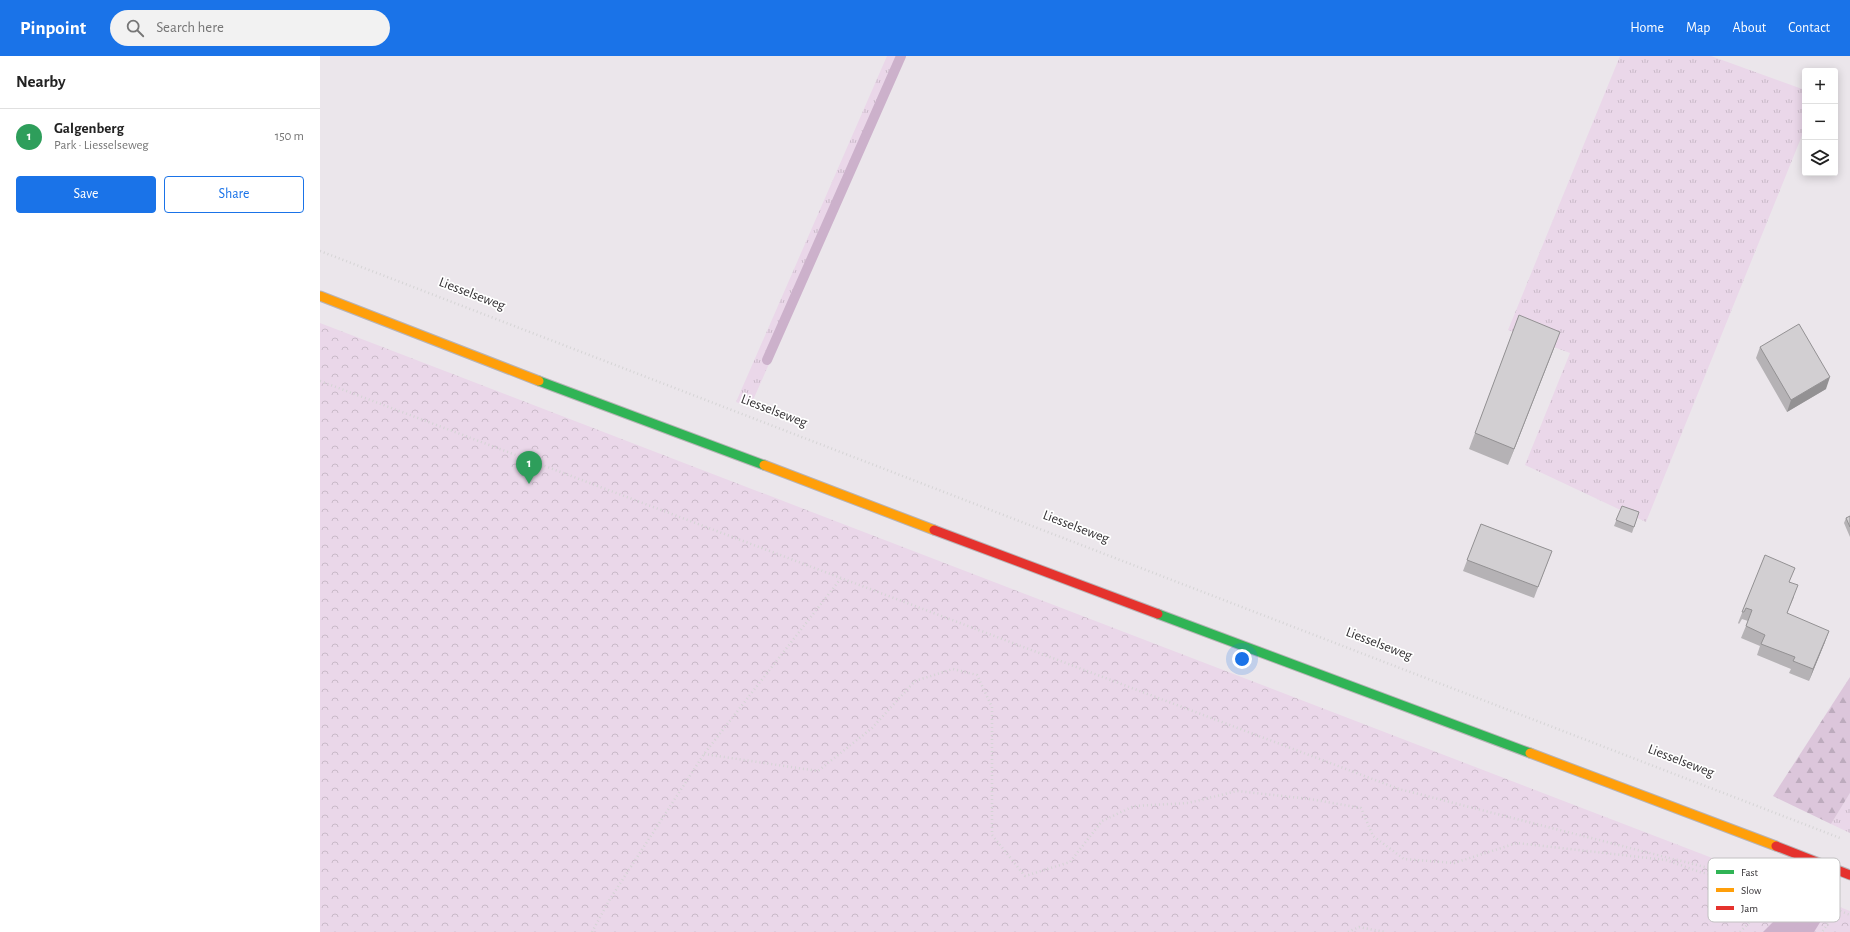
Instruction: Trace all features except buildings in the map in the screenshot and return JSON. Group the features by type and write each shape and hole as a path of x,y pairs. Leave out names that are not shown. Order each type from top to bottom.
{"main road":[{"path":"320,296 520,374 1809,858"},
{"path":"1840,872 1850,876"}],"path":[{"name":"Liesselseweg","path":"320,251 1843,839"},
{"path":"320,380 1399,789 1708,868"},
{"path":"592,932 614,893 704,754 842,577"},
{"path":"704,754 818,771 872,728 914,681 953,669 977,675 992,707 992,835 1025,876 1070,862 1102,821 1134,806 1188,803 1237,791 1310,799 1361,808 1373,836 1404,859 1454,863 1517,843 1666,860 1708,874"},
{"path":"1804,856 1822,830"},
{"path":"1840,911 1850,915"},
{"path":"1740,932 1750,922"},
{"path":"1822,932 1829,922"},
{"path":"1348,932 1359,927 1385,932"}],"green space":[{"path":"887,56 905,56 750,407 736,402"},
{"path":"1620,56 1711,56 1802,89 1802,135 1646,522 1525,465 1570,353 1508,330"},
{"path":"320,323 1712,858 1708,858 1708,922 1840,922 1840,907 1850,911 1850,932 320,932"},
{"path":"1850,677 1850,793 1831,824 1773,796"},
{"path":"1850,793 1850,833 1831,824"}],"shaded area":[{"path":"1773,922 1820,922 1814,932 1763,932"}],"waterway":[{"path":"767,360 901,56"},
{"path":"1797,932 1805,922"}],"traffic: fast":[{"path":"539,381 764,465"},
{"path":"1158,614 1530,753"}],"traffic: slow":[{"path":"320,296 539,381"},
{"path":"764,465 934,530"},
{"path":"1530,753 1776,846"}],"traffic: jam":[{"path":"934,530 1158,614"},
{"path":"1776,846 1807,858"},
{"path":"1840,871 1850,875"}],"place":[{"name":"Galgenberg","path":"529,484"}]}
